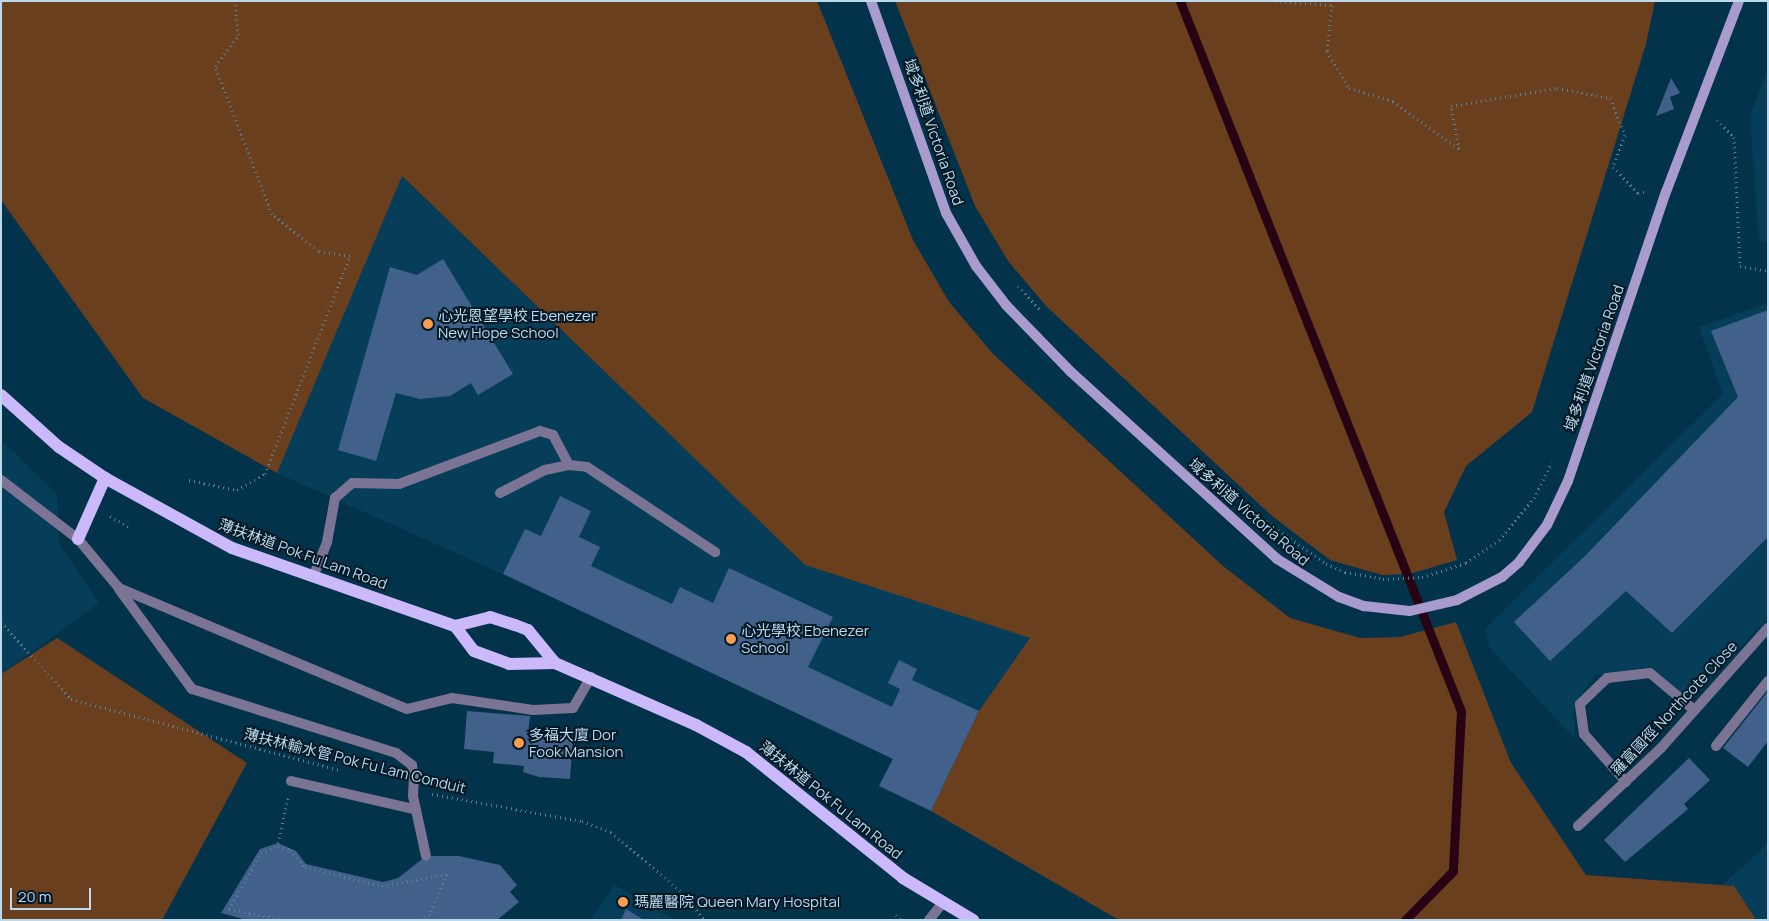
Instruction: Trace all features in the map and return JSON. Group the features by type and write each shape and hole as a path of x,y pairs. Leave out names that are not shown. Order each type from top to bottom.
{"main road":[{"name":"域多利道 Victoria Road","path":"871,1 946,213 990,286 1071,372 1257,542 1315,586 1364,606 1395,611 1434,607 1481,589 1520,562 1546,525 1568,480 1666,192 1739,1"},
{"name":"薄扶林道 Pok Fu Lam Road","path":"1,395 59,447 105,478 232,548 455,626 490,617 522,628 555,663"},
{"path":"78,539 105,478"},
{"name":"薄扶林道 Pok Fu Lam Road","path":"455,626 474,651 509,664 555,663 592,677 746,752 942,904 973,920"}],"street":[{"path":"313,577 328,542 335,498 352,483 399,484 540,431 553,435 569,465"},
{"path":"500,493 545,470 569,465 607,478 715,552"},
{"path":"1,480 78,539 119,588 192,690 396,753 412,765 414,776 413,810 426,856"},
{"path":"119,588 407,709 452,698 533,710 574,708 592,677"},
{"name":"羅富國徑 Northcote Close","path":"1578,826 1626,782 1768,628"},
{"path":"1626,782 1584,734 1580,704 1606,678 1650,672 1693,709"},
{"path":"1716,746 1768,681"},
{"path":"291,781 413,810"},
{"path":"929,920 942,904"}],"path":[{"path":"188,480 237,490 264,474 350,256 318,251 272,214 215,66 238,35 234,1"},
{"path":"1275,1 1332,5 1327,51 1349,88 1392,101 1459,149 1451,106 1557,88 1610,98 1625,135 1613,167 1638,193 1652,190 1649,199"},
{"path":"1717,120 1734,138 1740,266 1768,271"},
{"path":"1013,281 1046,316"},
{"name":"域多利道 Victoria Road","path":"1257,514 1326,564 1364,576 1402,579 1445,572 1466,563 1516,522 1554,456"},
{"name":"薄扶林輸水管 Pok Fu Lam Conduit","path":"1,622 71,699 348,773"},
{"path":"278,843 291,781"},
{"name":"薄扶林輸水管 Pok Fu Lam Conduit","path":"428,794 582,821 611,832 684,894 704,920"},
{"path":"284,920 229,909 261,853 278,846 290,850 305,866 382,886 447,874 430,914 419,920"},
{"path":"896,915 902,920"}],"shaded area":[{"path":"1,1 817,1 913,240 949,302 993,354 1223,566 1290,618 1360,638 1400,637 1456,622 1511,763 1586,875 1734,886 1756,920 1119,920 931,811 979,711 1030,638 805,565 402,176 277,473 143,398 1,200"},
{"path":"895,1 1655,1 1646,44 1532,412 1466,466 1444,512 1457,560 1409,574 1382,575 1330,560 1272,516 1047,307 1008,261 975,206"},
{"path":"1768,69 1768,243 1759,241 1750,117"},
{"path":"401,176 805,565 1031,638 979,711 931,811 879,786 892,758 503,574 277,473"},
{"path":"1768,303 1768,619 1688,700 1649,667 1595,675 1574,705 1575,739 1490,648 1485,629 1723,394 1699,327"},
{"path":"1,440 57,494 59,544 99,603 1,674"},
{"path":"57,638 247,763 162,920 1,920 1,674"},
{"path":"1768,842 1768,920 1684,920 1760,851"},
{"name":"瑪麗醫院 Queen Mary Hospital","path":"615,885 674,920 590,920"}],"building":[{"path":"1671,78 1680,93 1670,97 1674,109 1656,116"},
{"name":"心光恩望學校 Ebenezer New Hope School","path":"443,259 513,374 478,395 471,383 450,396 420,399 396,393 376,461 338,450 390,267 417,275"},
{"path":"1768,310 1768,537 1672,633 1626,591 1550,661 1514,622 1585,556 1738,397 1711,331"},
{"name":"心光學校 Ebenezer School","path":"560,496 591,511 579,537 600,547 591,566 672,604 680,587 713,603 729,568 833,617 808,667 892,707 900,689 888,683 899,660 917,669 912,680 979,711 931,811 879,786 893,759 503,574 525,529 541,536"},
{"path":"1768,691 1768,741 1748,767 1723,748"},
{"name":"多福大廈 Dor Fook Mansion","path":"467,711 530,716 528,734 573,737 570,779 539,777 523,772 524,766 493,763 494,752 464,749"},
{"path":"1689,758 1710,780 1684,804 1688,809 1625,862 1604,840"},
{"path":"278,843 296,851 306,864 383,882 398,878 426,856 459,856 500,865 517,885 510,892 519,902 497,920 247,920 221,913 260,849"},
{"path":"626,909 644,920 621,920"}],"waterway":[{"path":"1180,1 1461,711 1453,871 1405,920"}],"place":[{"name":"心光恩望學校 Ebenezer New Hope School","path":"428,324"},
{"name":"心光學校 Ebenezer School","path":"731,639"},
{"name":"多福大廈 Dor Fook Mansion","path":"519,743"},
{"name":"瑪麗醫院 Queen Mary Hospital","path":"623,902"}]}
